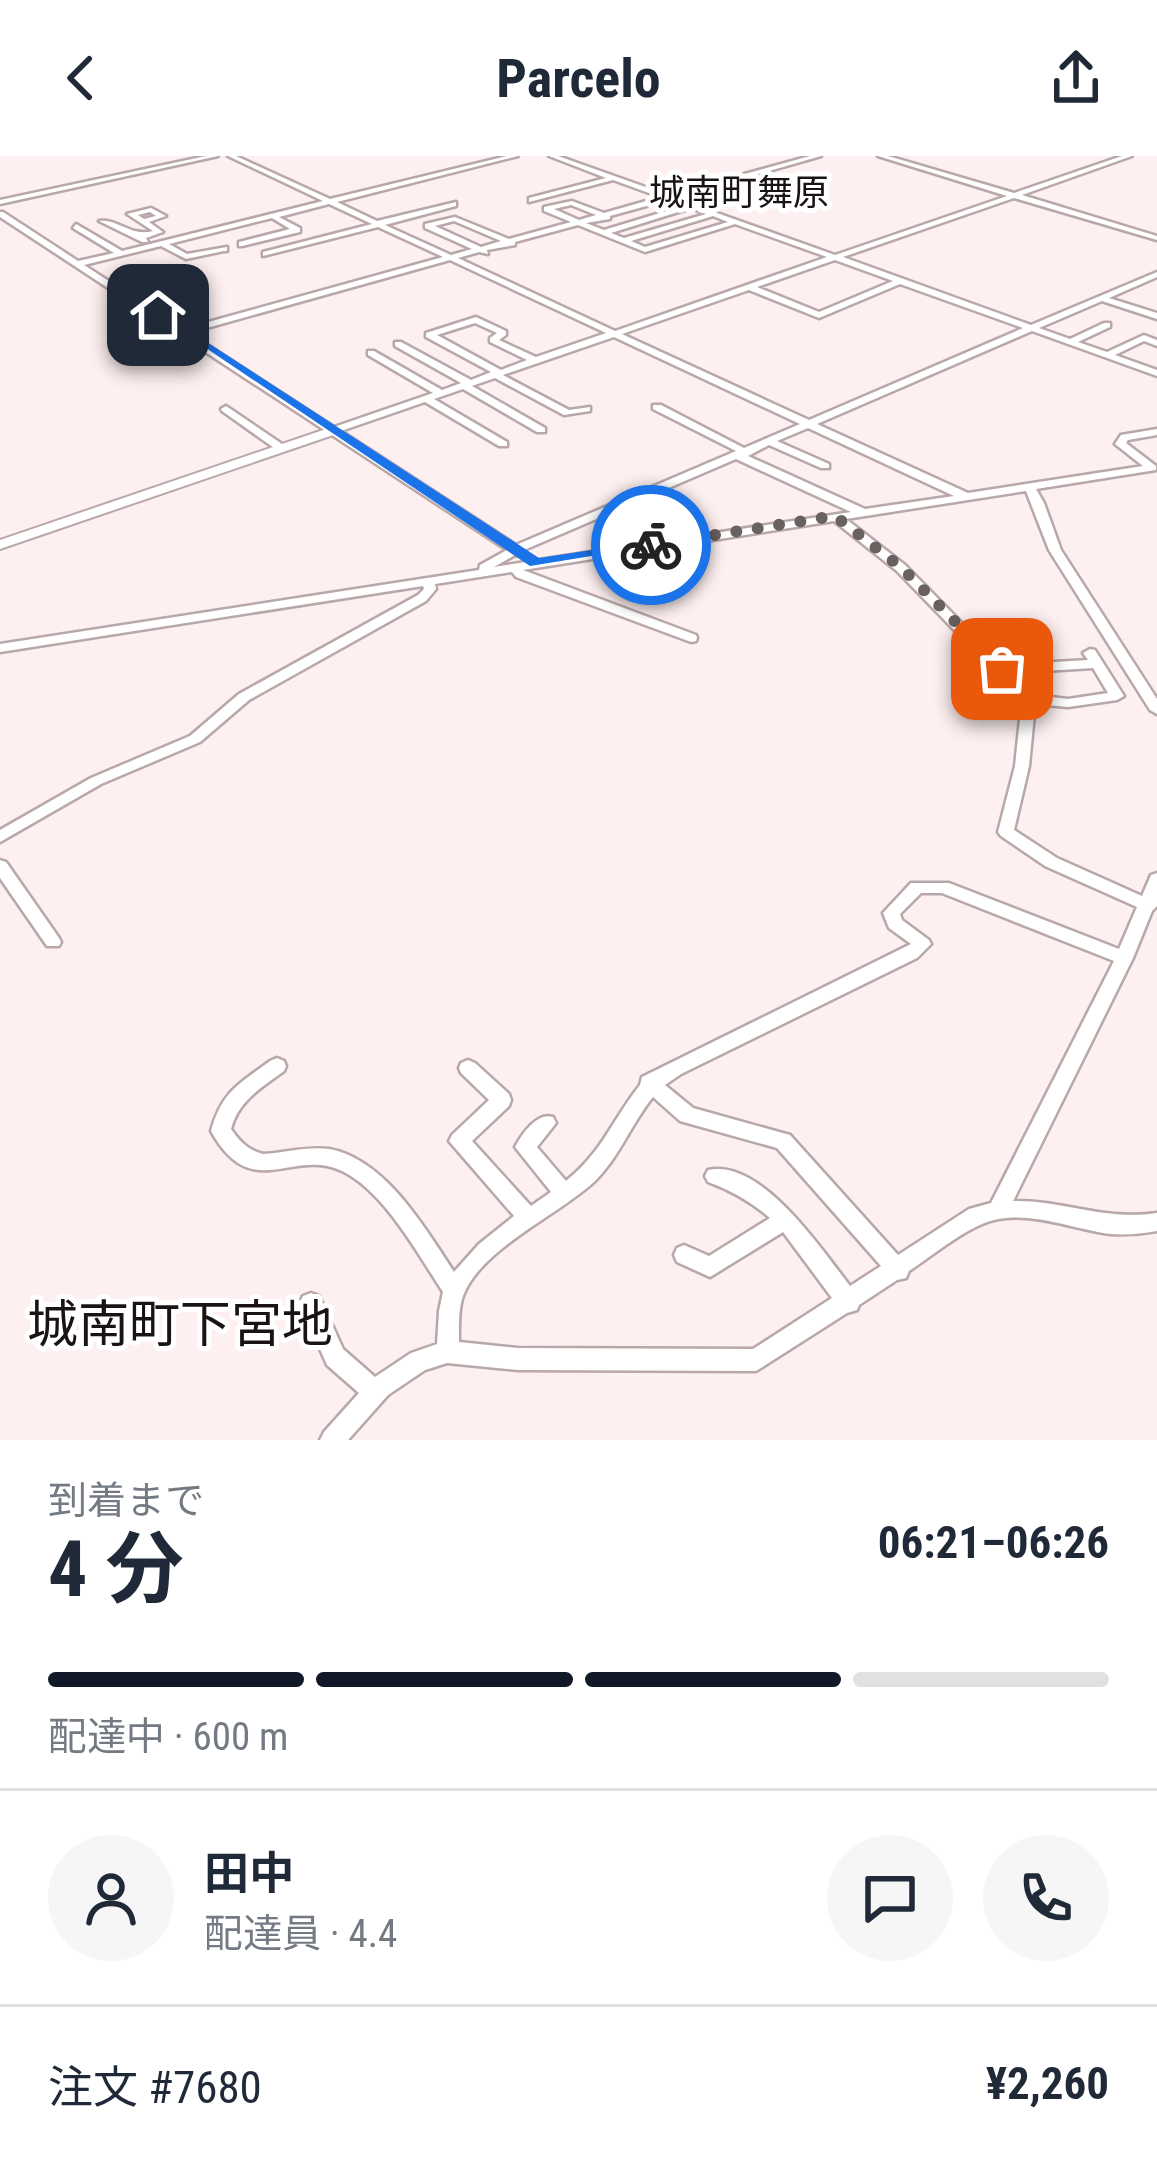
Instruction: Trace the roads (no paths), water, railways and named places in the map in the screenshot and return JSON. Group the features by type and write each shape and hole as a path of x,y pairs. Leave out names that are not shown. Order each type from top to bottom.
{"street":[{"path":"0,202 215,156"},
{"path":"231,156 967,497"},
{"path":"79,264 183,228 196,234 515,156"},
{"path":"552,156 1157,374"},
{"path":"186,332 458,260 818,156"},
{"path":"881,156 1157,238"},
{"path":"0,545 1129,156"},
{"path":"532,200 613,178"},
{"path":"607,217 572,203 547,209 646,250 735,222"},
{"path":"266,254 453,204"},
{"path":"602,233 690,206"},
{"path":"0,214 536,563"},
{"path":"622,241 712,214"},
{"path":"242,244 297,230 271,215"},
{"path":"485,252 428,226 454,218 513,244"},
{"path":"103,221 159,240 186,257 224,249"},
{"path":"140,237 159,232 143,222"},
{"path":"76,226 120,253"},
{"path":"477,573 515,550 1157,274"},
{"path":"749,287 819,315 900,281"},
{"path":"1102,298 1157,316"},
{"path":"1070,342 1107,325 1071,312"},
{"path":"534,360 494,340 503,333 476,320 429,335 568,413 586,410"},
{"path":"1107,356 1144,338 1157,347 1131,364"},
{"path":"398,344 541,430"},
{"path":"371,352 440,393"},
{"path":"425,398 503,444"},
{"path":"657,407 862,513"},
{"path":"226,409 281,448"},
{"path":"0,648 1152,469 1120,440 1157,432"},
{"path":"771,442 825,466"},
{"path":"1030,488 1044,507 1043,527 1054,550 1157,710"},
{"path":"835,516 902,568 1029,699 1068,703 1117,696 1093,658 1002,669"},
{"path":"515,566 532,578 692,638"},
{"path":"0,837 96,781 195,739 244,697 422,598 430,589 428,581"},
{"path":"1029,699 1022,766 1006,832 1051,862 1148,906"},
{"path":"0,866 53,942"},
{"path":"999,1208 1124,958 1157,879"},
{"path":"447,1352 454,1290 502,1236 598,1165 649,1084 923,944 895,924 891,913 917,887 943,887 1124,958"},
{"path":"277,1066 226,1111 221,1131 233,1152 253,1163 326,1159 347,1164 395,1208 454,1290"},
{"path":"468,1068 502,1100 459,1141 528,1217"},
{"path":"649,1084 687,1115 783,1141 899,1271"},
{"path":"546,1123 525,1147 563,1192"},
{"path":"715,1176 740,1181 784,1220 850,1303"},
{"path":"336,1438 375,1392 419,1361 447,1352 518,1359 756,1360 899,1271 976,1216 999,1208 1126,1224 1157,1222"},
{"path":"684,1255 710,1268 784,1220"},
{"path":"311,1303 335,1357 375,1392"}],"district":[{"name":"城南町舞原","path":"739,192"},
{"name":"城南町下宮地","path":"180,1324"}]}
